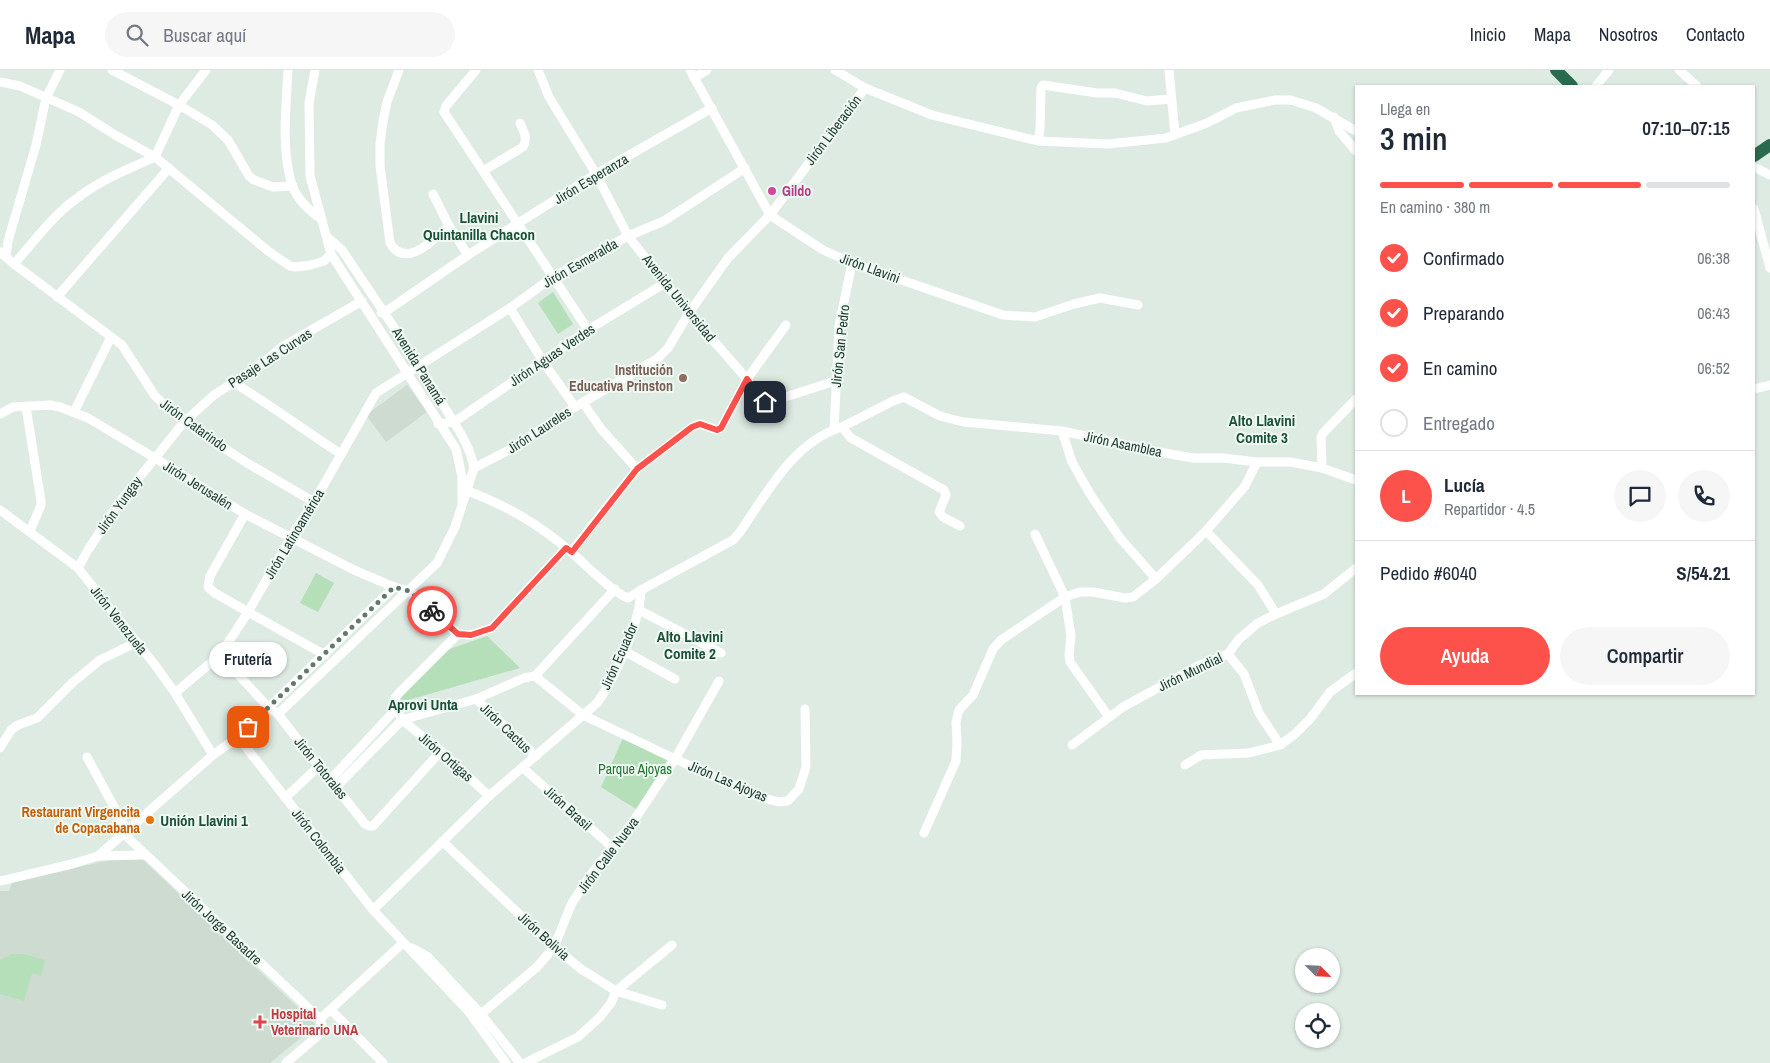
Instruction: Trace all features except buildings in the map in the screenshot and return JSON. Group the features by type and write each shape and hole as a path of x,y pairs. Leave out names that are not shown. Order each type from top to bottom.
{"highway":[{"path":"1556,70 1571,85"},
{"path":"1755,156 1770,145"}],"street":[{"path":"3,254 36,145 46,98 60,70"},
{"path":"112,70 179,105 212,125 228,140 249,176 254,180 273,187 293,186"},
{"path":"14,264 47,225 75,199 115,175 155,157 179,105 206,70"},
{"path":"288,70 285,148 293,186 308,208 322,220"},
{"name":"Avenida Panamá","path":"314,70 309,103 310,176 332,254 456,450 462,477 462,509"},
{"path":"399,70 382,121 380,144 380,166 390,243 394,250 401,253 414,253 449,226"},
{"path":"476,70 446,106 444,112 588,330"},
{"name":"Avenida Universidad","path":"538,70 549,97 587,157 628,236 665,284 747,379 761,400 770,402 835,381"},
{"path":"692,74 707,70"},
{"path":"835,70 864,88 901,101 932,115 1038,141 1108,144 1166,138 1207,123 1236,108 1275,100 1291,100 1316,108 1355,130"},
{"path":"1169,70 1170,99 1175,135"},
{"path":"1597,85 1609,70"},
{"path":"1680,70 1697,85"},
{"name":"Jirón Llavini","path":"692,74 770,215 823,250 852,263 1003,315 1036,316 1100,298 1138,305"},
{"path":"0,82 20,86 79,112 155,157 268,252 290,266 311,265 324,261 332,254"},
{"path":"1038,141 1041,88 1043,85 1097,93 1115,92 1147,101 1170,99"},
{"name":"Jirón Liberación","path":"689,312 728,258 770,215 864,88"},
{"name":"Jirón Esperanza","path":"371,316 385,312 468,255 596,174 712,108"},
{"path":"1334,117 1339,131 1355,150"},
{"path":"483,171 522,147 526,142 526,135 520,123"},
{"path":"1755,158 1770,175"},
{"path":"57,297 169,168"},
{"name":"Jirón Esmeralda","path":"408,372 510,308 553,276 628,236 664,221 745,168"},
{"path":"433,194 449,226 468,255"},
{"path":"1755,214 1770,268"},
{"name":"Avenida Panamá","path":"278,714 437,563 462,509 474,468 463,437 420,366 342,250 327,237"},
{"name":"Jirón Catarindo","path":"3,254 122,345 155,396 184,422 247,463 314,502"},
{"name":"Jirón San Pedro","path":"838,428 835,381 839,326 852,263"},
{"name":"Jirón Aguas Verdes","path":"438,424 454,422 542,360 665,284"},
{"name":"Pasaje Las Curvas","path":"184,422 214,394 256,368 282,347 362,302"},
{"path":"510,308 542,360 579,405 637,469"},
{"name":"Jirón Laureles","path":"474,468 511,449 579,405 657,359 668,348 689,312"},
{"path":"98,856 213,755 238,737 394,587 409,591 458,634 471,635 492,628 569,550 637,469 692,427 700,424 717,430 721,428 747,379 786,325"},
{"path":"74,412 112,337"},
{"name":"Jirón Latinoamérica","path":"175,693 220,655 314,502 376,393 408,372"},
{"path":"234,383 268,403 341,454"},
{"path":"1755,389 1770,385"},
{"name":"Jirón Asamblea","path":"838,428 894,401 907,398 940,416 963,422 1062,431 1176,455 1257,462 1290,462 1322,468 1355,480"},
{"path":"1322,468 1321,438 1323,433 1355,400"},
{"name":"Jirón Jerusalén","path":"0,414 13,407 50,405 88,418 245,514 354,570 394,587"},
{"path":"26,406 41,501 30,531"},
{"name":"Jirón Yungay","path":"78,568 118,504 184,422"},
{"path":"468,491 502,504 529,519 614,589 628,598 732,540 740,532 782,471 797,454 838,428 852,438 944,490 946,494 939,512 943,517 960,526"},
{"path":"1062,431 1072,462 1090,494 1120,538 1156,579"},
{"path":"924,832 956,761 958,742 956,722 959,710 973,695 993,650 1001,640 1065,597 1080,592 1093,592 1129,598 1156,579 1206,531 1245,486 1257,462"},
{"name":"Jirón Venezuela","path":"0,510 78,568 175,693 213,755"},
{"path":"245,514 210,576 208,587 248,612 325,655"},
{"path":"1206,531 1258,585 1276,614"},
{"path":"1034,534 1065,597 1071,636 1070,662 1109,717"},
{"name":"Jirón Mundial","path":"1072,745 1123,707 1183,674 1228,654 1239,639 1258,623 1324,594 1355,569"},
{"path":"333,784 366,756 402,720 476,699 524,678 535,676 614,589"},
{"name":"Jirón Ecuador","path":"373,910 488,796 597,703 606,689 624,650 639,610 641,590"},
{"path":"639,610 722,653"},
{"path":"402,720 394,703 395,698 458,634"},
{"path":"0,748 12,730 18,725 37,718 72,683 100,660 137,642"},
{"path":"624,650 675,679"},
{"path":"1228,654 1244,674 1259,713 1280,745"},
{"name":"Jirón Totorales","path":"220,655 269,708 278,714 318,767 368,826 373,826 441,751"},
{"path":"1185,765 1201,754 1249,753 1280,745 1295,734 1330,692 1355,674"},
{"name":"Jirón Las Ajoyas","path":"535,676 583,715 760,797 778,802 788,802 799,790 806,767 805,708"},
{"name":"Jirón Calle Nueva","path":"481,1014 537,967 554,947 572,903 589,877 614,848 635,819 675,759 719,680"},
{"name":"Jirón Cactus","path":"476,699 536,756"},
{"path":"333,784 397,708"},
{"name":"Jirón Ortigas","path":"402,720 441,751 488,796"},
{"name":"Jirón Colombia","path":"238,737 373,910 469,1012 506,1063"},
{"name":"Jirón Jorge Basadre","path":"87,757 126,833 146,855 320,1019"},
{"path":"285,798 318,767"},
{"name":"Jirón Brasil","path":"523,768 614,848"},
{"name":"Jirón Bolivia","path":"442,841 554,947 580,969 616,991 662,1005"},
{"path":"0,880 98,856 146,855"},
{"path":"286,1063 320,1033 322,1026 320,1019 403,943"},
{"name":"Jirón Colombia","path":"403,943 428,957 481,1014 520,1063"},
{"path":"525,1063 578,1037 600,1017 611,1003 616,991 672,945"},
{"path":"331,1010 383,1063"}],"shaded area":[{"path":"407,385 427,412 386,442 366,415"},
{"path":"137,854 315,1026 270,1063 0,1063 0,891 9,891 12,882"}],"green space":[{"path":"553,292 573,324 558,334 538,303"},
{"path":"316,573 334,583 318,612 300,603"},
{"path":"487,636 520,668 405,701 400,699 400,696 447,650"},
{"name":"Parque Ajoyas","path":"624,736 669,757 636,809 601,787"},
{"path":"12,954 23,954 45,960 41,976 32,973 24,1001 0,994 0,960"}],"way so far":[{"path":"248,727 394,587 409,591 432,611"}],"place":[{"name":"Gildo","path":"772,191"},
{"name":"Institución Educativa Prinston","path":"683,378"},
{"name":"Frutería","path":"248,727"},
{"name":"Restaurant Virgencita de Copacabana","path":"150,820"},
{"name":"Hospital Veterinario UNA","path":"260,1022"}],"district":[{"name":"Llavini Quintanilla Chacon","path":"479,226"},
{"name":"Alto Llavini Comite 3","path":"1262,428"},
{"name":"Alto Llavini Comite 2","path":"690,644"},
{"name":"Aprovi Unta","path":"423,704"},
{"name":"Unión Llavini 1","path":"204,820"}],"route":[{"path":"432,611 458,634 471,635 492,628 566,548 572,552 637,469 692,427 700,424 717,430 721,428 747,379 761,400 765,402"}]}
